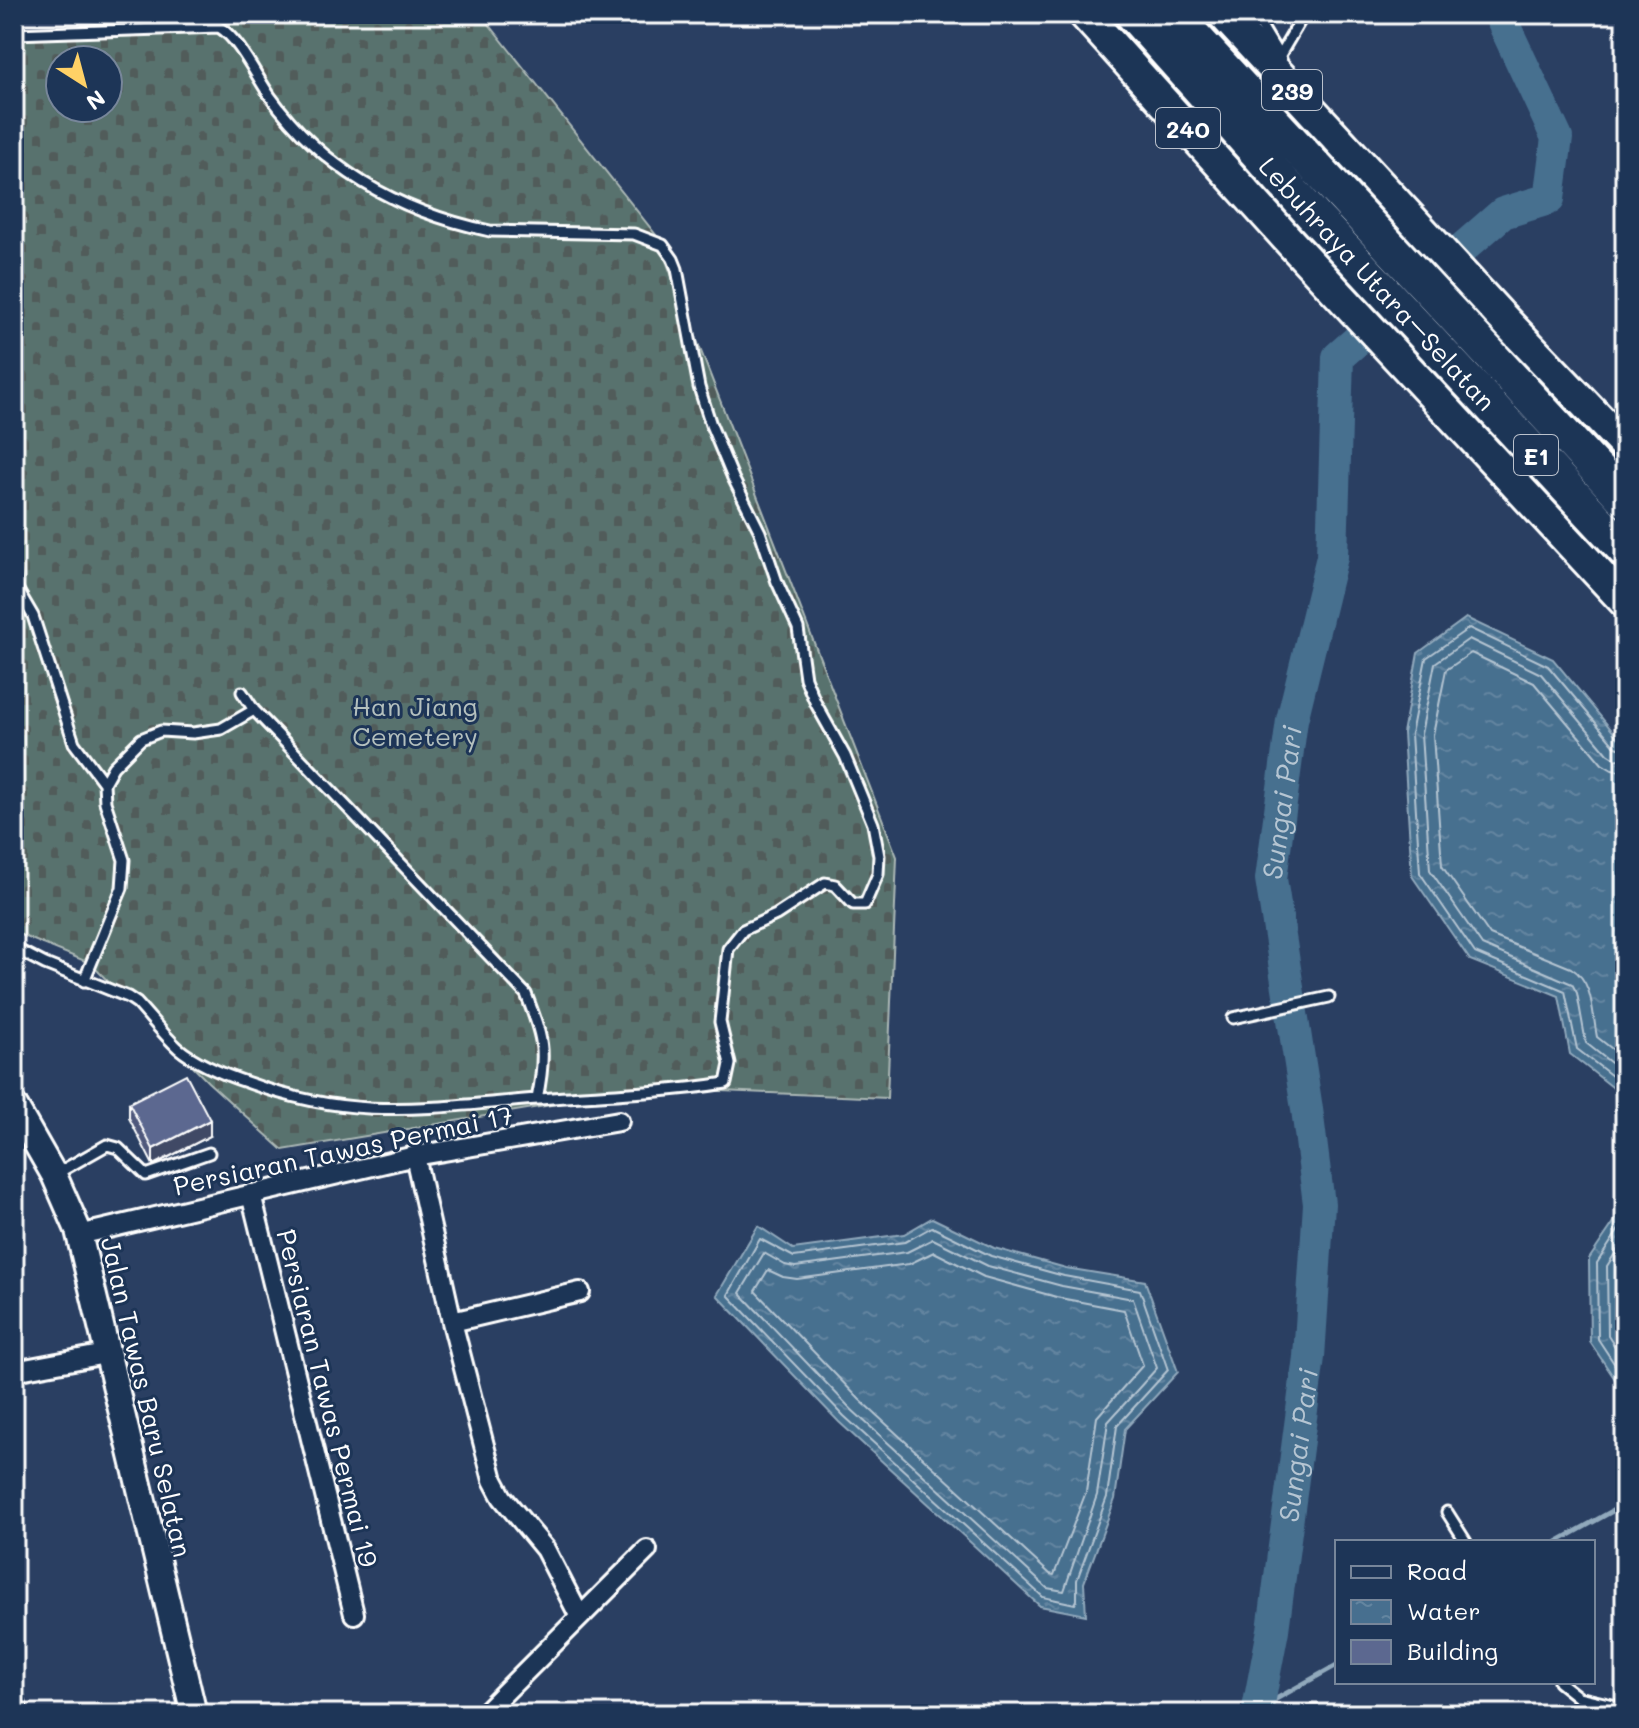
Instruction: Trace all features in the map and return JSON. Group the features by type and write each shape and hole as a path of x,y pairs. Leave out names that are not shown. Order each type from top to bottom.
{"highway":[{"name":"Lebuhraya Utara–Selatan","path":"1133,14 1314,216 1625,550"},
{"name":"Lebuhraya Utara–Selatan","path":"1173,14 1625,500"}],"main road":[{"name":"240","path":"1084,14 1291,243 1625,602"},
{"name":"239","path":"1223,14 1625,446"}],"street":[{"name":"Jalan Tawas Baru Selatan","path":"14,1105 54,1175 79,1235 194,1714"},
{"name":"Persiaran Tawas Permai 17","path":"79,1235 415,1156 619,1121"},
{"path":"415,1156 452,1322 493,1480 563,1580 580,1617"},
{"name":"Persiaran Tawas Permai 19","path":"251,1194 354,1614"},
{"path":"452,1322 580,1292"},
{"path":"14,1371 106,1354"},
{"path":"493,1711 647,1550"},
{"path":"14,1699 18,1714"}],"lane":[{"path":"1254,14 1280,55 1292,89"},
{"path":"1280,55 1300,21 1300,14"},
{"path":"14,34 173,26 219,27 230,36 285,114 311,143 337,167 380,193 458,223 490,231 634,234 663,245 677,269 699,387 711,425 760,532 777,582 798,628 805,678 845,756 867,808 877,841 878,874 868,901 862,906 848,900 835,885 825,883 776,915 743,930 733,940 728,949 721,1009 722,1035 730,1064 726,1083 675,1091 537,1099 425,1110 366,1110 327,1106 284,1096 228,1076 179,1048 137,1003 14,948"},
{"path":"14,572 16,587 33,616 74,743 104,783"},
{"path":"242,692 254,710 526,994 543,1038 544,1067 537,1099"},
{"path":"84,981 122,888 124,860 105,802 104,783 113,767 141,739 161,731 193,733 221,729 254,710"},
{"path":"1233,1018 1329,997"},
{"path":"54,1175 107,1145 118,1148 146,1175 209,1153"},
{"path":"1447,1512 1465,1540"},
{"path":"1562,1684 1578,1697 1625,1708"}],"green space":[{"name":"Han Jiang Cemetery","path":"124,14 481,14 656,235 897,857 887,1098 652,1088 283,1150 208,1082 90,963 14,932 14,40 70,31"}],"water":[{"path":"1466,618 1553,659 1625,746 1625,1097 1570,1054 1559,996 1470,960 1412,876 1403,733 1418,653"},
{"path":"1625,1206 1625,1394 1590,1342 1589,1259"},
{"path":"932,1218 994,1248 1066,1268 1145,1281 1178,1372 1125,1429 1115,1499 1084,1583 1086,1615 1040,1606 839,1422 717,1295 758,1226 793,1249 904,1234"}],"building":[{"path":"186,1074 210,1120 153,1149 129,1103"}],"waterway":[{"name":"Sungai Pari","path":"1257,1714 1273,1630 1309,1357 1319,1204 1271,879 1292,720 1332,557 1338,357 1503,213 1549,199 1557,138 1499,14"},
{"path":"1561,1540 1625,1504"},
{"path":"1258,1709 1335,1666"}]}
